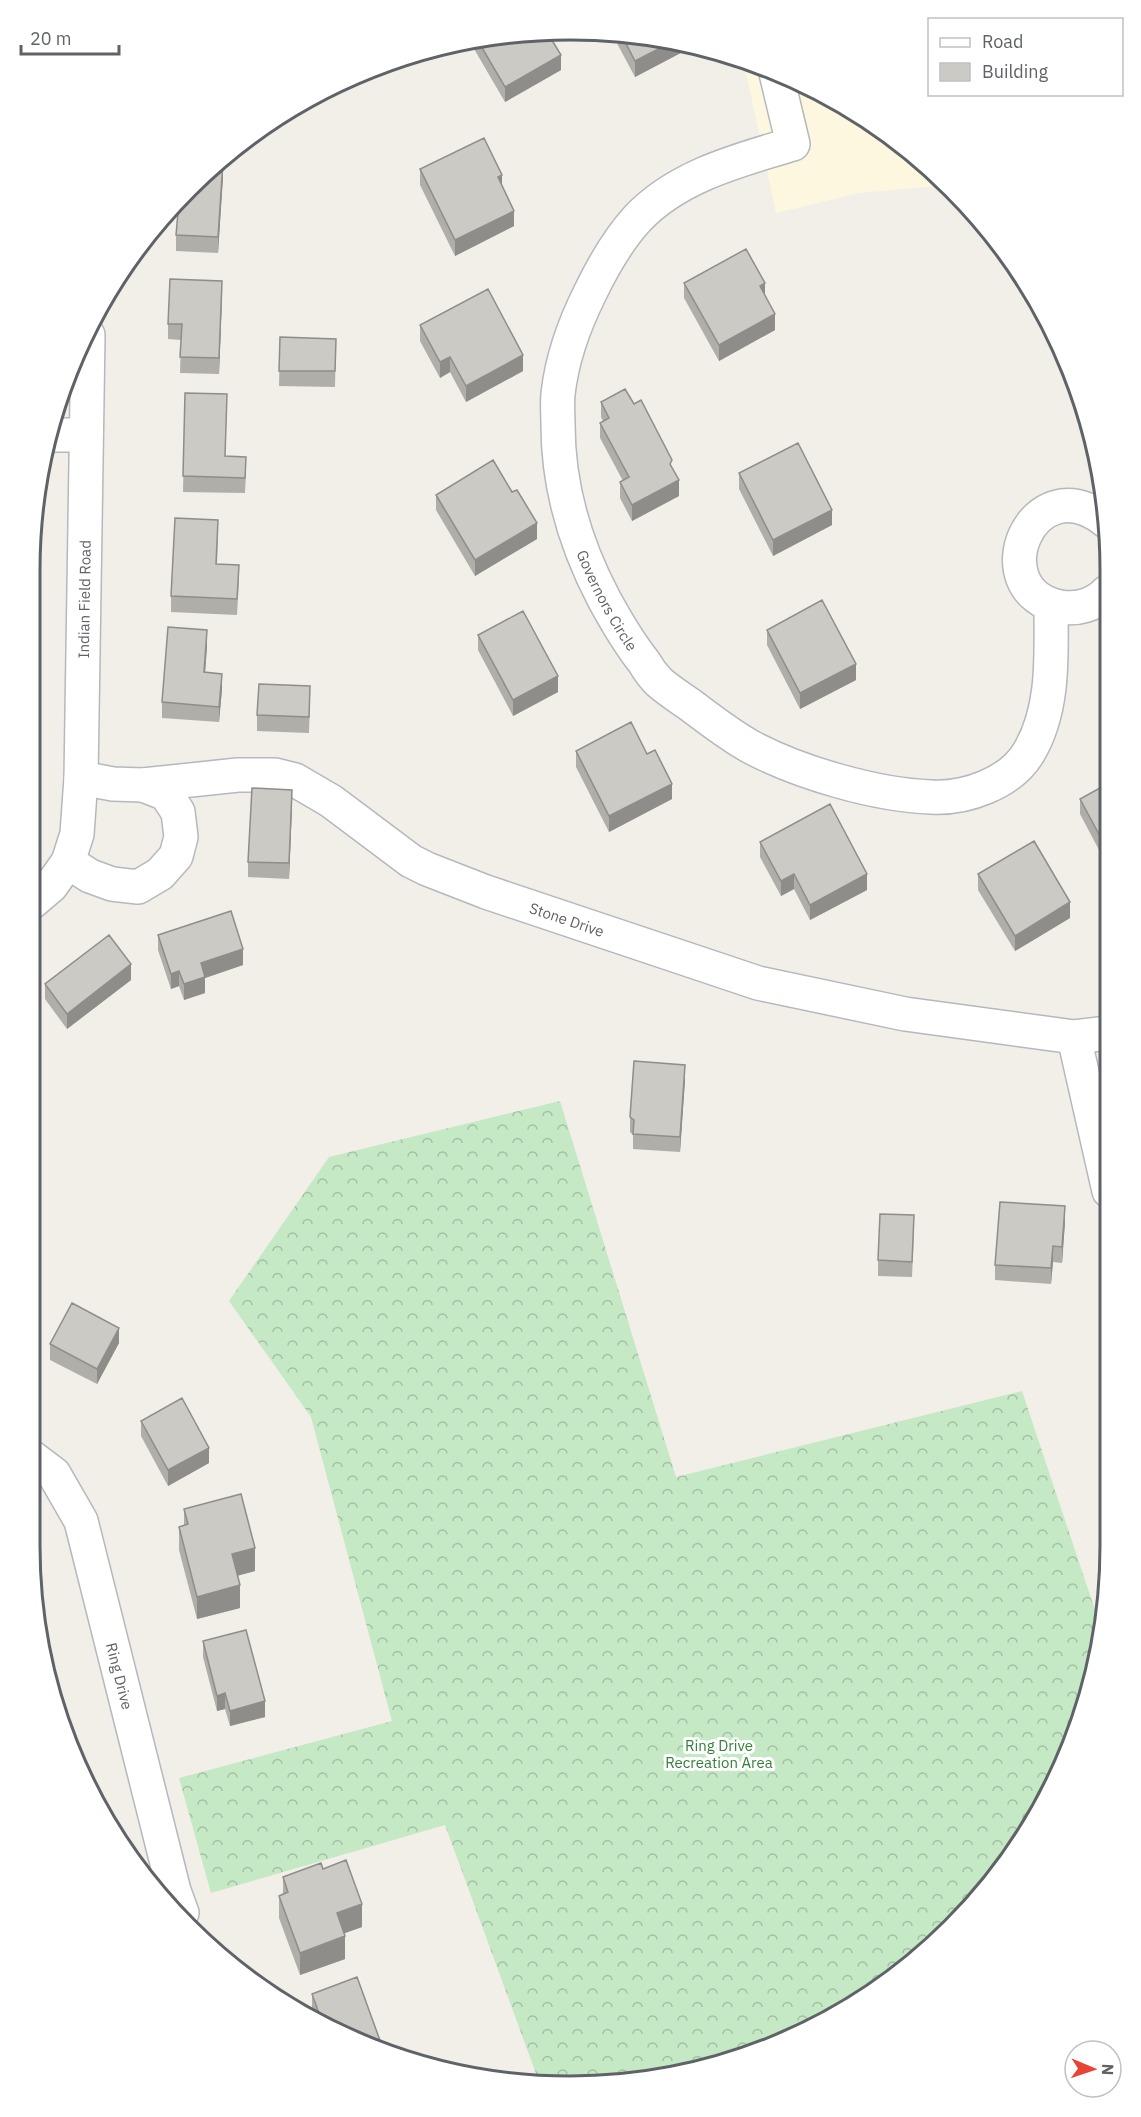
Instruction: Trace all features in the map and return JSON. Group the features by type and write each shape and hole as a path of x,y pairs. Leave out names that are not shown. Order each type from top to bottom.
{"street":[{"name":"Governors Circle","path":"778,83 793,144 740,159 679,186 639,217 615,246 577,320 566,353 558,395 558,444 562,485 574,531 594,579 622,634 658,681 752,747 794,766 867,788 932,797 953,796 981,789 1007,776 1028,754 1041,726 1047,699 1051,605"},
{"name":"Indian Field Road","path":"40,896 51,886 68,862 77,834 81,778 88,353"},
{"path":"59,435 86,435"},
{"path":"1097,513 1078,507 1061,506 1046,512 1033,522 1023,536 1019,552 1020,569 1026,584 1037,596 1051,605 1068,609 1085,606 1100,599"},
{"name":"Stone Drive","path":"81,778 113,784 143,786 238,775 266,774 285,777 295,780 331,801 411,861 427,869 603,933 758,983 905,1014 1074,1037 1100,1034"},
{"path":"68,862 90,876 112,884 138,887 160,874 176,856 181,837 178,812 166,794 143,786"},
{"path":"1074,1037 1100,1151"},
{"name":"Ring Drive","path":"40,1464 54,1474 81,1521 171,1895"}],"shaded area":[{"path":"746,71 805,95 836,112 893,150 935,186 859,193 776,213"}],"green space":[{"name":"Ring Drive Recreation Area","path":"560,1101 676,1477 1022,1391 1096,1614 1082,1684 1072,1717 1046,1781 1011,1841 991,1869 969,1896 920,1945 865,1987 805,2022 741,2048 708,2058 640,2072 605,2075 537,2075 445,1825 211,1893 179,1778 392,1721 311,1417 229,1301 329,1157"}],"building":[{"path":"552,41 561,55 505,87 482,48"},
{"path":"626,44 659,48 635,61"},
{"path":"484,138 502,175 498,177 514,211 455,240 420,169"},
{"path":"222,171 218,237 176,235 178,215"},
{"path":"746,249 765,283 760,286 775,314 719,345 684,283"},
{"path":"170,279 222,281 219,358 180,357 182,324 168,324"},
{"path":"488,289 523,355 466,386 450,357 440,362 420,325"},
{"path":"280,337 336,339 335,371 279,371"},
{"path":"625,389 634,404 641,400 672,460 670,464 679,480 632,505 620,482 629,477 600,423 609,418 601,402"},
{"path":"185,393 227,394 225,456 246,457 245,478 183,476"},
{"path":"798,443 832,510 773,540 739,473"},
{"path":"493,460 512,492 517,490 537,523 475,560 436,495"},
{"path":"175,518 218,520 216,564 239,565 237,599 171,596"},
{"path":"822,600 856,664 800,693 767,630"},
{"path":"523,611 558,676 513,700 478,635"},
{"path":"168,627 207,630 204,672 222,674 219,707 162,702"},
{"path":"259,684 310,686 309,717 257,715"},
{"path":"631,722 647,754 655,750 672,784 609,816 576,751"},
{"path":"252,788 292,790 289,863 248,862"},
{"path":"1100,788 1100,836 1080,799"},
{"path":"830,804 867,874 810,905 794,874 781,881 760,842"},
{"path":"1034,841 1070,902 1015,936 978,874"},
{"path":"231,911 243,949 201,963 205,977 184,984 179,971 171,974 158,935"},
{"path":"109,935 131,964 67,1014 45,984"},
{"path":"634,1061 685,1065 680,1137 633,1134 634,1120 630,1117"},
{"path":"1000,1202 1065,1206 1062,1247 1053,1246 1051,1268 995,1265"},
{"path":"880,1214 914,1215 912,1262 878,1260"},
{"path":"72,1303 119,1328 97,1369 50,1344"},
{"path":"182,1398 209,1448 168,1470 141,1421"},
{"path":"241,1494 255,1548 232,1554 240,1585 197,1597 179,1527 188,1524 184,1509"},
{"path":"246,1630 265,1701 230,1711 225,1693 217,1696 203,1641"},
{"path":"346,1860 362,1904 337,1913 345,1936 300,1953 279,1896 288,1892 283,1877 321,1863 323,1869"},
{"path":"357,1977 380,2041 319,2012 312,1994"}]}
